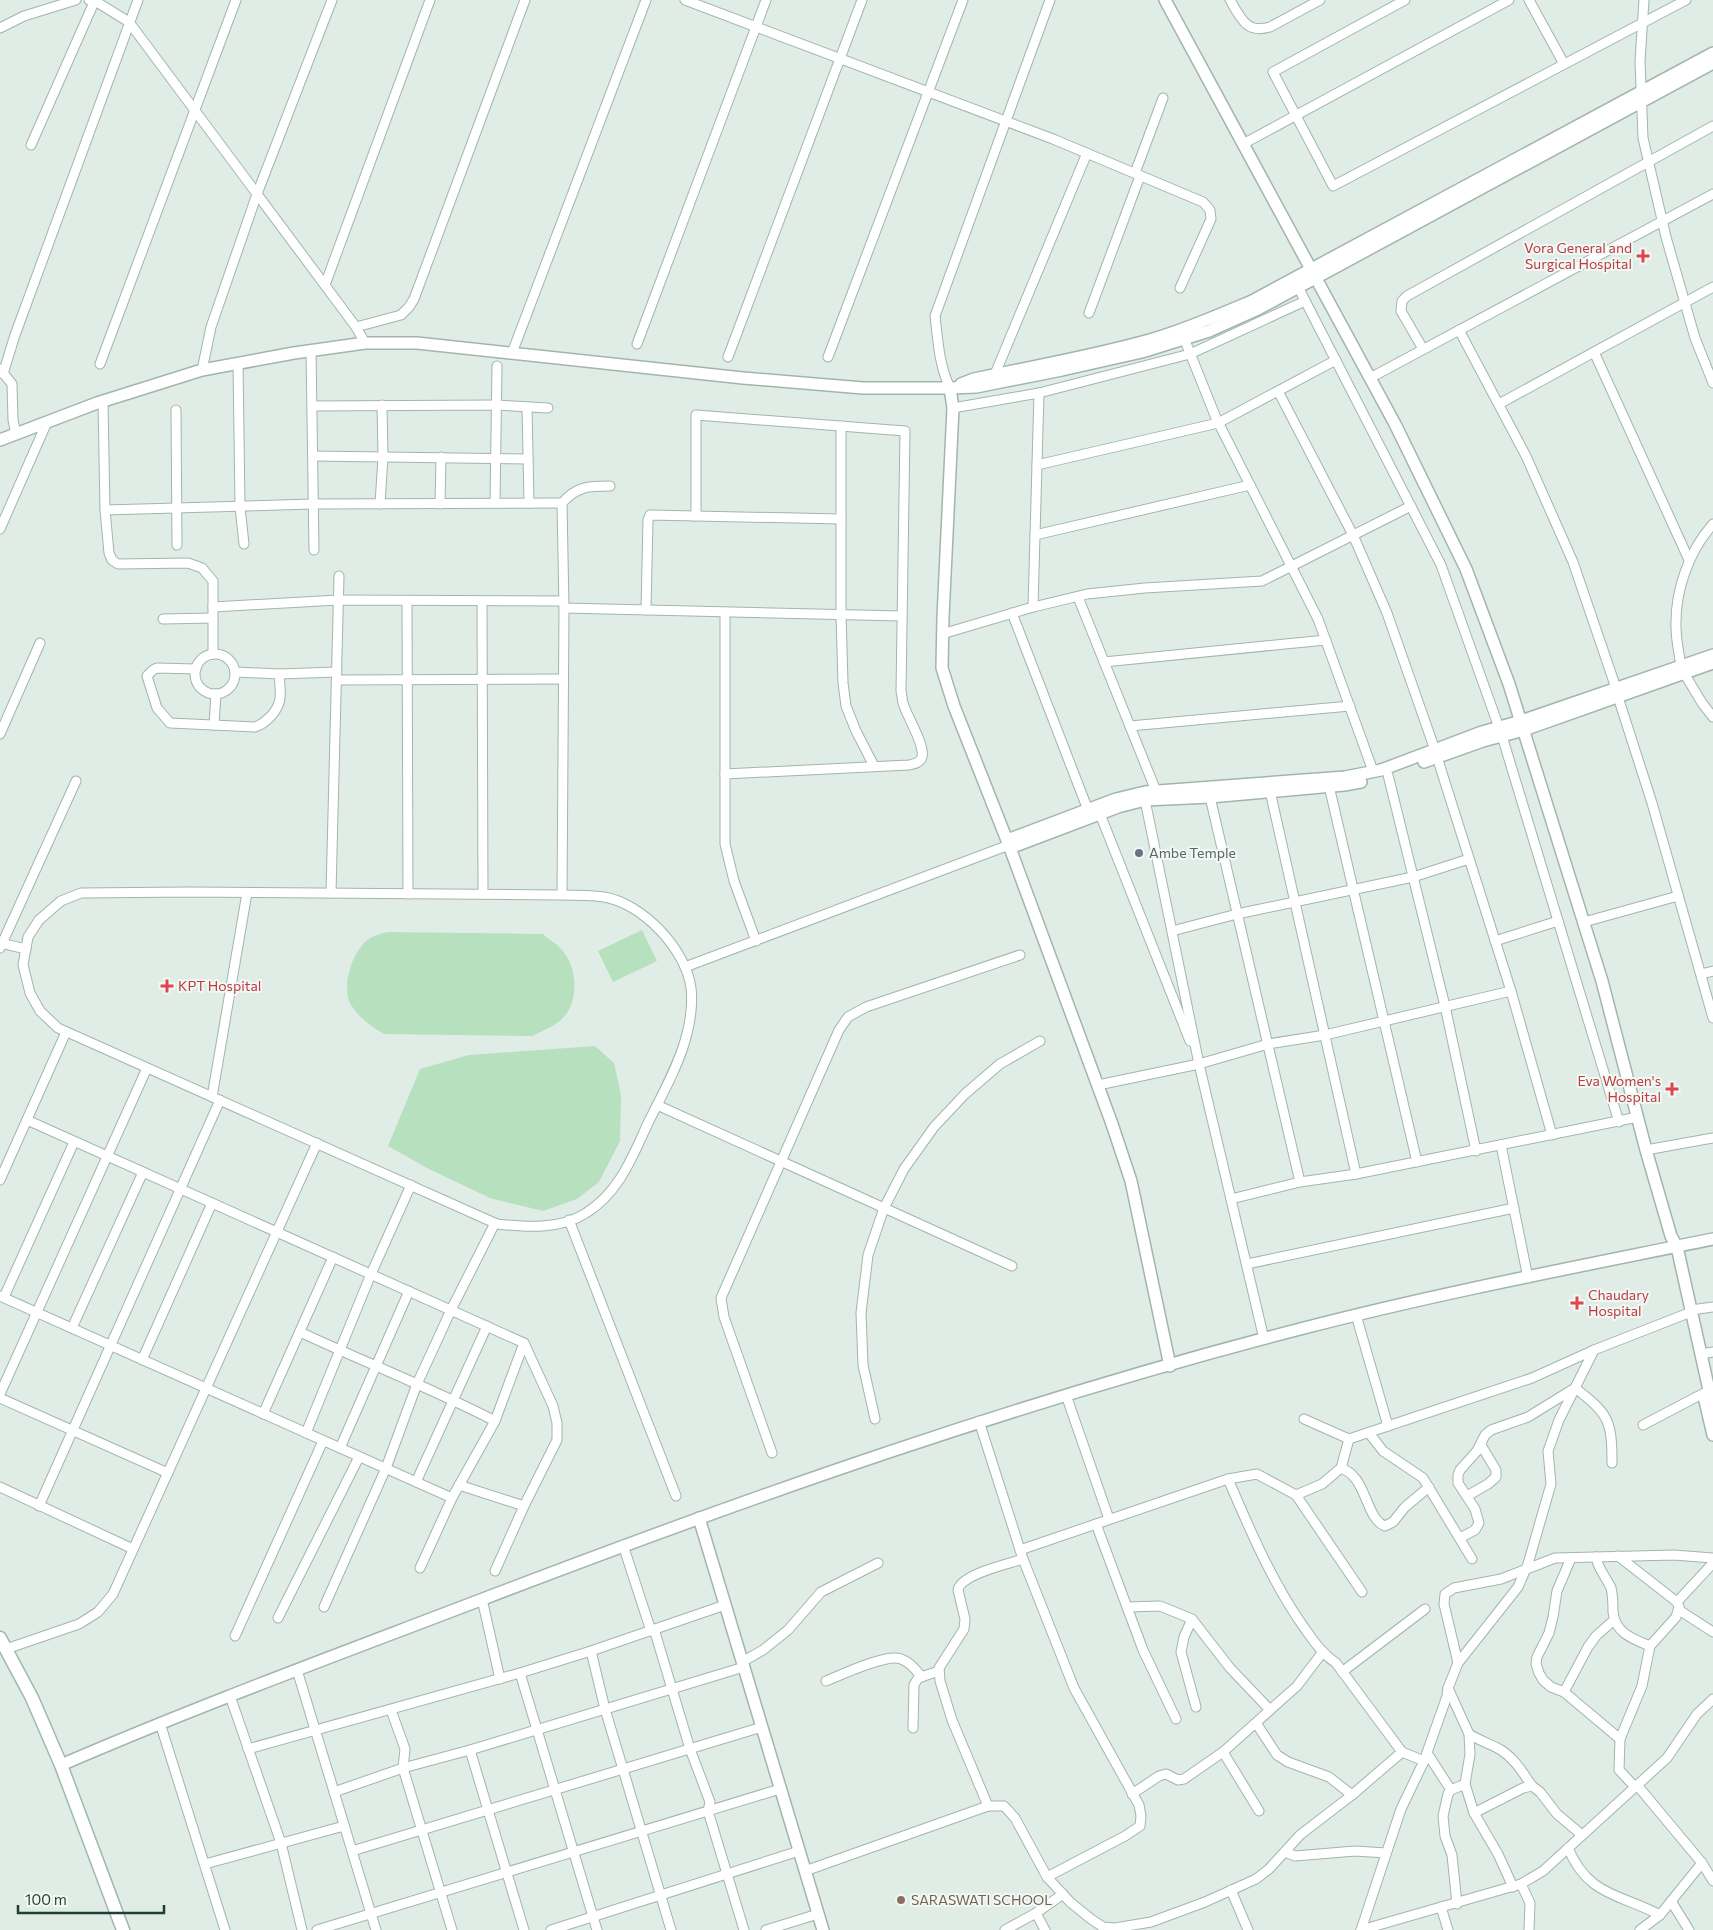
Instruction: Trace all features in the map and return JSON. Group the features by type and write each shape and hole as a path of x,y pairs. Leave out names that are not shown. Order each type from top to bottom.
{"main road":[{"path":"3,1644 32,1698 61,1766 123,1930"}],"street":[{"path":"0,28 24,16 76,0"},
{"path":"31,145 93,0 129,22 356,327 365,343"},
{"path":"16,434 13,420 12,384 2,372 138,0"},
{"path":"100,364 236,0"},
{"path":"202,370 210,327 257,194 332,0"},
{"path":"325,285 430,0"},
{"path":"356,327 401,315 414,299 525,0"},
{"path":"512,353 646,0"},
{"path":"686,0 1005,121 1203,202 1209,206 1211,219 1180,288"},
{"path":"636,344 766,0"},
{"path":"728,357 862,0"},
{"path":"828,357 963,0"},
{"path":"1050,0 935,316 940,357 944,376 950,388 953,408 942,668 954,706 1009,844 1098,1085 1131,1181 1170,1366"},
{"path":"1165,0 1395,424 1466,569 1509,684 1602,981 1646,1150 1674,1244 1713,1432"},
{"path":"1230,0 1246,25 1261,30 1320,0"},
{"path":"1405,0 1273,72 1333,186 1686,0"},
{"path":"1243,144 1509,0"},
{"path":"1529,0 1564,64"},
{"path":"1644,0 1640,61 1643,138 1662,221 1685,303 1695,338 1713,383"},
{"path":"950,388 974,378 1088,355 1153,339 1206,321 1296,283 1641,96 1713,53"},
{"path":"1641,96 1713,63"},
{"path":"1089,313 1162,98"},
{"path":"1423,349 1401,311 1402,301 1408,296 1713,126"},
{"path":"995,374 1087,154"},
{"path":"1370,378 1713,194"},
{"path":"1296,283 1441,565 1500,732 1619,1122"},
{"path":"0,440 103,402 202,370 311,350 365,343 418,343 743,378 864,388 950,388 976,386 1062,370 1142,352 1209,331 1258,309 1296,283"},
{"path":"1498,404 1713,287"},
{"path":"953,408 1039,393 1190,354 1305,301"},
{"path":"1459,330 1526,456 1573,562 1652,803 1713,1018"},
{"path":"1184,338 1218,423 1318,620 1373,771"},
{"path":"311,350 314,550"},
{"path":"1594,352 1689,560"},
{"path":"1037,465 1218,423 1336,360"},
{"path":"238,363 240,507 244,544"},
{"path":"495,503 497,366"},
{"path":"1278,391 1353,535 1387,613 1436,754 1495,941 1552,1136"},
{"path":"1033,607 1039,393"},
{"path":"103,402 105,510 109,553 115,562 188,563 202,568 213,581 213,654"},
{"path":"312,406 497,405 548,408"},
{"path":"380,504 383,457 382,406"},
{"path":"528,407 529,503"},
{"path":"176,410 177,545"},
{"path":"696,516 696,416 905,431 901,691 903,704 921,746 922,755 916,764 725,774"},
{"path":"0,529 47,422"},
{"path":"841,426 840,614 843,683 846,706 874,766"},
{"path":"313,456 528,459"},
{"path":"440,504 442,457"},
{"path":"1035,535 1250,485"},
{"path":"562,895 564,604 562,503 570,493 580,489 610,486"},
{"path":"105,510 313,504 562,503"},
{"path":"942,634 1033,607 1078,596 1145,588 1262,581 1411,506"},
{"path":"646,610 649,517 653,514 841,519"},
{"path":"1713,524 1702,536 1689,560 1678,596 1676,620 1683,670 1702,704 1713,717"},
{"path":"332,893 339,576"},
{"path":"1078,596 1156,791"},
{"path":"213,606 338,600 482,602 564,604 646,610 902,616"},
{"path":"408,601 408,894"},
{"path":"482,602 483,894"},
{"path":"725,612 725,844 734,881 756,941"},
{"path":"1012,613 1088,810"},
{"path":"163,619 213,618"},
{"path":"1104,662 1326,640"},
{"path":"0,734 40,643"},
{"path":"220,654 232,663 235,678 226,691 211,694 198,685 196,669 204,657 220,654"},
{"path":"1683,670 1713,655"},
{"path":"685,967 1009,844 1116,799 1156,791 1345,777 1373,771 1436,754 1683,670 1713,663"},
{"path":"196,669 157,668 147,676 157,708 170,723 255,727 264,723 278,708 280,701 279,674"},
{"path":"235,672 408,679 564,679"},
{"path":"214,725 216,694"},
{"path":"1130,726 1350,706"},
{"path":"1009,844 1145,800 1210,797 1270,790 1344,785 1388,775 1436,754"},
{"path":"1388,775 1446,1006 1476,1150"},
{"path":"26,949 1,945 76,782"},
{"path":"1329,786 1417,1162"},
{"path":"1270,790 1356,1174"},
{"path":"1210,797 1300,1182"},
{"path":"1145,800 1199,1064 1264,1339"},
{"path":"1100,814 1199,1064"},
{"path":"1172,931 1237,914 1414,877 1469,859"},
{"path":"81,893 332,893 605,897 644,915 671,942 685,967 691,988 691,1010 686,1040 657,1105 612,1193 586,1214 569,1220 529,1228 495,1223 66,1032 58,1028 40,1010 30,993 24,964 28,937 39,920 61,901 81,893"},
{"path":"39,1506 181,1189 216,1098 246,893"},
{"path":"1584,922 1678,896"},
{"path":"1495,941 1558,920"},
{"path":"772,1453 724,1317 721,1298 839,1030 848,1017 866,1007 1020,955"},
{"path":"1700,974 1713,972"},
{"path":"1098,1085 1199,1064 1268,1044 1325,1034 1510,991"},
{"path":"0,1180 66,1032"},
{"path":"875,1419 863,1365 861,1312 868,1255 884,1208 904,1169 934,1127 965,1094 1000,1064 1040,1041"},
{"path":"0,1394 147,1068"},
{"path":"657,1105 1012,1266"},
{"path":"1231,1198 1300,1182 1356,1174 1552,1136 1638,1117"},
{"path":"27,1120 524,1343 553,1406 557,1423 557,1440 524,1506 495,1571"},
{"path":"1646,1150 1713,1138"},
{"path":"74,1142 2,1296 452,1498"},
{"path":"3,1644 79,1624 98,1612 113,1594 317,1143"},
{"path":"1501,1146 1528,1278"},
{"path":"72,1328 143,1172"},
{"path":"306,1433 371,1274 411,1185"},
{"path":"142,1360 212,1203"},
{"path":"1247,1264 1514,1208"},
{"path":"569,1220 676,1496"},
{"path":"324,1607 386,1468 417,1384 451,1310 495,1223"},
{"path":"61,1766 160,1723 623,1546 980,1421 1264,1339 1356,1315 1674,1244 1713,1240"},
{"path":"264,1414 333,1256"},
{"path":"340,1448 409,1291"},
{"path":"1304,1419 1349,1439 1532,1378 1594,1350 1689,1312 1713,1307"},
{"path":"1689,1312 1713,1408"},
{"path":"1356,1315 1388,1426"},
{"path":"416,1482 487,1326"},
{"path":"300,1332 376,1367 454,1399 495,1421"},
{"path":"420,1568 452,1498 495,1421 524,1343"},
{"path":"1361,1930 1401,1809 1426,1757 1448,1688 1458,1664 1518,1587 1525,1571 1551,1484 1548,1451 1559,1420 1594,1350"},
{"path":"1701,1354 1713,1352"},
{"path":"1460,1538 1475,1530 1479,1523 1475,1510 1458,1483 1458,1475 1481,1445 1487,1432 1528,1416 1575,1388"},
{"path":"1575,1388 1597,1405 1605,1416 1611,1436 1612,1463"},
{"path":"1643,1425 1704,1393"},
{"path":"1066,1395 1109,1518"},
{"path":"0,1398 168,1473"},
{"path":"980,1421 1021,1554 1074,1688 1139,1806 1141,1816 1140,1826 1125,1836 1047,1877"},
{"path":"1369,1432 1383,1451 1423,1478 1472,1559"},
{"path":"1296,1495 1322,1484 1341,1468 1349,1439"},
{"path":"235,1636 323,1441"},
{"path":"1467,1496 1496,1477 1496,1470 1481,1445"},
{"path":"278,1618 359,1457"},
{"path":"1341,1468 1354,1476 1375,1517 1380,1524 1385,1526 1393,1522 1405,1506 1429,1487"},
{"path":"988,1806 952,1720 940,1681 939,1671 939,1668 964,1629 965,1619 958,1590 959,1586 967,1578 1109,1518 1228,1479 1257,1474 1296,1495 1362,1592"},
{"path":"1228,1479 1260,1555 1285,1601 1322,1653 1336,1663 1402,1752 1426,1757 1452,1790"},
{"path":"459,1485 524,1506"},
{"path":"0,1487 133,1549"},
{"path":"699,1518 823,1930"},
{"path":"1096,1524 1143,1650 1176,1719"},
{"path":"623,1546 653,1630 690,1749 710,1802 708,1811 744,1930"},
{"path":"1458,1664 1444,1604 1445,1594 1454,1588 1501,1579 1555,1558 1674,1555 1713,1558"},
{"path":"1618,1556 1678,1606 1713,1632"},
{"path":"1596,1557 1597,1564 1610,1588 1614,1620 1620,1630 1650,1646"},
{"path":"1571,1558 1557,1590 1549,1632 1536,1664 1543,1680 1551,1687 1564,1692 1620,1739"},
{"path":"334,1792 404,1768 672,1689 743,1664 788,1630 821,1592 878,1563"},
{"path":"1713,1563 1678,1606 1669,1626 1650,1646 1642,1686 1620,1739 1619,1770 1636,1786 1702,1863 1713,1880"},
{"path":"482,1599 500,1679"},
{"path":"248,1749 520,1673 725,1605"},
{"path":"1127,1607 1160,1606 1192,1619 1230,1668 1270,1710"},
{"path":"1342,1672 1425,1609"},
{"path":"1192,1619 1184,1637 1181,1652 1196,1707"},
{"path":"1564,1692 1588,1647 1596,1636 1614,1620"},
{"path":"590,1651 605,1709 671,1930"},
{"path":"1132,1794 1159,1776 1166,1774 1178,1780 1184,1779 1223,1752 1298,1686 1322,1653"},
{"path":"826,1681 880,1660 899,1658 909,1663 922,1677"},
{"path":"297,1670 376,1930"},
{"path":"913,1728 914,1685 917,1679 939,1671"},
{"path":"520,1673 597,1930"},
{"path":"1448,1688 1469,1734 1470,1754 1465,1784 1474,1813 1517,1885 1530,1903 1529,1930"},
{"path":"230,1696 280,1843 302,1930"},
{"path":"1361,1930 1457,1904 1517,1885 1543,1871 1667,1758 1697,1714 1713,1699"},
{"path":"391,1710 405,1749 404,1768 452,1930"},
{"path":"160,1723 225,1930"},
{"path":"1256,1723 1278,1755 1288,1762 1329,1777 1352,1795"},
{"path":"352,1851 762,1727"},
{"path":"1469,1734 1507,1754 1557,1814 1582,1836"},
{"path":"470,1750 524,1930"},
{"path":"1223,1752 1260,1811"},
{"path":"805,1871 948,1819 988,1806 1004,1806 1015,1818 1047,1877 1091,1919 1104,1927 1152,1926 1256,1879 1270,1869 1300,1835 1352,1795 1402,1752"},
{"path":"1457,1904 1452,1855 1443,1826 1445,1802 1452,1790 1465,1784"},
{"path":"1474,1813 1523,1788 1532,1786"},
{"path":"317,1930 780,1789"},
{"path":"205,1864 344,1826"},
{"path":"1568,1848 1580,1869 1597,1887 1615,1897 1642,1906 1660,1915"},
{"path":"550,1930 799,1851"},
{"path":"1285,1852 1295,1856 1355,1851 1386,1853"},
{"path":"1640,1930 1660,1915 1702,1863"},
{"path":"1231,1890 1248,1930"},
{"path":"1005,1930 1036,1913 1063,1894"},
{"path":"1671,1901 1689,1930"},
{"path":"1441,1907 1448,1930"},
{"path":"1036,1913 1045,1930"},
{"path":"766,1930 818,1914"}],"green space":[{"path":"642,930 657,961 613,982 598,951"},
{"path":"387,932 543,934 559,947 570,963 574,980 571,1006 560,1021 532,1036 384,1034 365,1021 353,1008 350,1003 347,986 351,966 360,948 372,937"},
{"path":"595,1046 614,1063 621,1095 620,1141 599,1182 577,1199 543,1211 490,1198 427,1168 388,1146 420,1069 469,1055"}],"place":[{"name":"Vora General and Surgical Hospital","path":"1643,256"},
{"name":"Ambe Temple","path":"1139,853"},
{"name":"KPT Hospital","path":"167,986"},
{"name":"Eva Women's Hospital","path":"1672,1089"},
{"name":"Chaudary Hospital","path":"1577,1303"},
{"name":"SARASWATI SCHOOL","path":"901,1900"}]}
